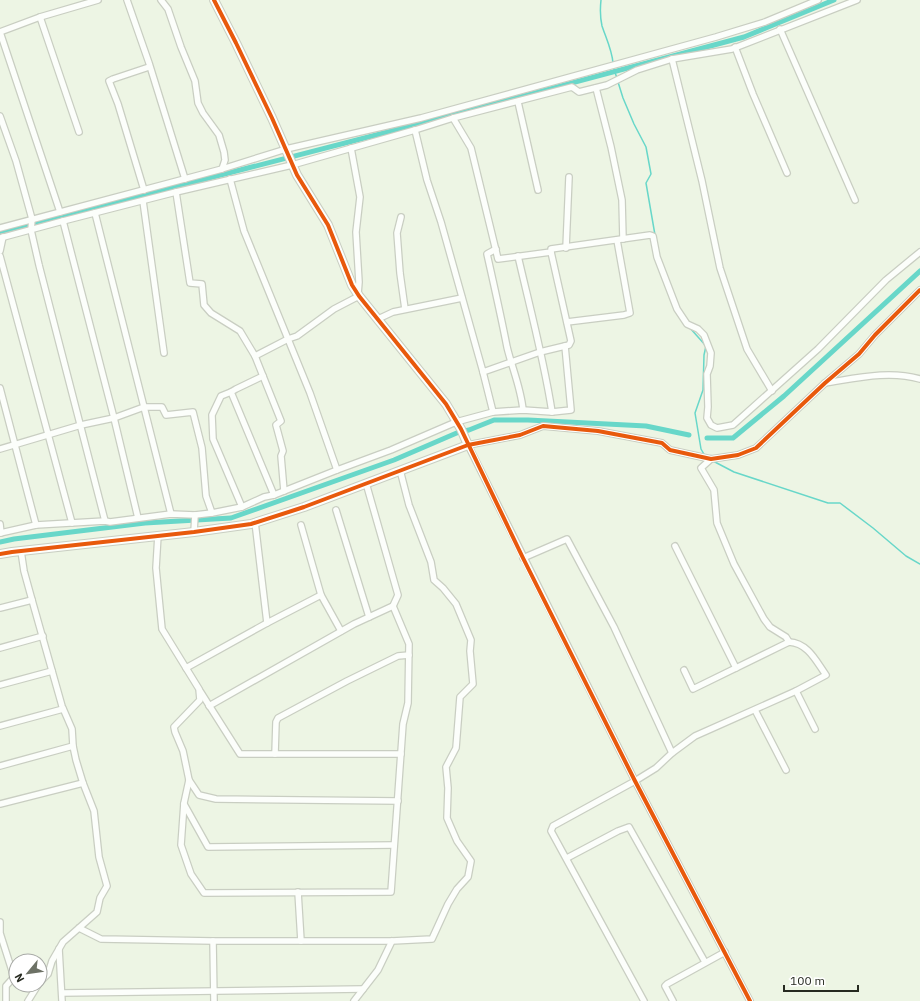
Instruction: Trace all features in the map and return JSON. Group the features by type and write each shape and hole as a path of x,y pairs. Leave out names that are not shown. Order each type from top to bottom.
{"street":[{"path":"60,212 0,32 40,17 98,0"},
{"path":"127,0 185,179"},
{"path":"161,0 168,9 195,81 198,103 203,113 219,135 225,160 222,169"},
{"path":"214,0 236,43 292,164 328,224 352,285 446,404 459,425 523,558 635,781 750,1001"},
{"path":"0,228 421,118 716,37 764,22 818,0"},
{"path":"0,251 2,238 63,221 292,164 453,118 572,87 579,92 607,86 637,70 672,59 736,47 857,0"},
{"path":"40,17 79,132"},
{"path":"780,30 855,200"},
{"path":"736,47 753,94 787,172"},
{"path":"672,59 702,181 720,268 747,349 772,391"},
{"path":"144,190 118,104 109,81 149,67"},
{"path":"566,322 630,313 620,240 622,200 611,147 596,88"},
{"path":"518,102 538,190"},
{"path":"0,116 16,160 32,219 31,230 39,266 105,521"},
{"path":"453,118 471,148 498,259 551,252 551,249 653,236 657,257 677,309 688,324 698,329 704,335 711,353 710,366 707,374 707,418 711,425 717,428 734,425 818,350 886,280 920,252"},
{"path":"415,130 427,180 441,222 493,412"},
{"path":"351,148 360,197 356,232 359,295"},
{"path":"566,248 569,177"},
{"path":"230,179 244,231 310,393 337,470"},
{"path":"176,192 190,283 202,284 204,305 211,313 240,331 255,356 281,421 276,425 283,451 281,456 284,491"},
{"path":"143,201 164,353"},
{"path":"95,213 171,514"},
{"path":"401,217 397,233 405,310"},
{"path":"63,221 114,418 138,518"},
{"path":"496,249 487,254 508,348 522,395 523,410"},
{"path":"483,372 540,352 569,345 571,341 551,252"},
{"path":"0,256 72,524"},
{"path":"518,256 545,368 552,412"},
{"path":"0,554 194,532 255,522 304,507 366,484 467,442 520,435 543,426 598,431 662,443 670,450 711,459 738,455 756,448 825,383 859,354 875,335 920,290"},
{"path":"255,356 297,336 334,309 359,295"},
{"path":"378,318 394,312 462,298"},
{"path":"0,524 1,533 36,525 105,521 110,522 171,514 195,515 212,513 242,507 264,497 274,495 493,412 523,410 552,412 571,410 566,346"},
{"path":"825,383 886,374 920,379"},
{"path":"242,507 213,439 212,415 221,396 263,376"},
{"path":"0,388 36,525"},
{"path":"231,392 274,495"},
{"path":"0,449 81,425 114,418 144,407 162,407 166,415 193,412 202,448 206,496 212,513"},
{"path":"711,459 701,468 714,490 717,523 734,564 764,619 770,627 786,637 789,642"},
{"path":"79,928 101,939 213,942 392,941 432,939 448,904 457,889 468,877 471,861 457,841 447,818 448,788 446,767 456,748 460,697 473,684 470,651 471,640 456,604 443,588 434,580 431,562 409,505 400,470"},
{"path":"209,706 341,631 369,616 393,606 398,595 366,484"},
{"path":"336,510 369,616"},
{"path":"194,532 195,515"},
{"path":"255,522 267,623"},
{"path":"301,525 321,595 341,631"},
{"path":"158,535 156,568 162,629 240,754 401,754"},
{"path":"523,558 567,539 614,627 672,754"},
{"path":"675,546 736,668"},
{"path":"21,551 24,571 52,671 63,709 72,729 73,746 83,783 94,811 99,857 107,886 100,898 97,912 63,942 52,962 48,974"},
{"path":"186,668 321,595"},
{"path":"0,608 32,600"},
{"path":"189,780 184,803 181,846 191,874 204,893 391,892 403,724 408,703 409,655 409,644 393,606"},
{"path":"0,648 43,636"},
{"path":"644,1001 551,830 553,826 656,768 695,736 796,691 826,675 811,652 797,642 789,642 693,689 684,670"},
{"path":"275,754 276,722 278,718 398,656 409,655"},
{"path":"0,685 52,671"},
{"path":"199,689 200,700 174,727 183,751 189,780 199,795 216,799 398,801"},
{"path":"796,691 815,729"},
{"path":"0,726 63,709"},
{"path":"755,710 786,770"},
{"path":"0,766 73,746"},
{"path":"0,804 83,783"},
{"path":"184,803 208,847 394,845"},
{"path":"567,858 618,831 629,827 705,962"},
{"path":"298,892 301,941"},
{"path":"0,922 0,933 14,977 6,986 6,1001"},
{"path":"354,1001 378,970 392,941"},
{"path":"213,942 214,1001"},
{"path":"59,949 62,1001"},
{"path":"673,1001 665,986 667,984 725,952"},
{"path":"62,993 363,989"}],"waterway":[{"path":"601,0 601,23 613,63"},
{"path":"0,232 407,127 744,37 834,0"},
{"path":"613,67 617,78"},
{"path":"618,82 634,124 646,147 651,174 646,183 655,235"},
{"path":"707,438 733,438 784,396 920,271"},
{"path":"690,328 706,346 704,355 703,390 695,413 701,449 705,456"},
{"path":"0,542 145,523 231,518 394,460 459,432 469,430 494,420 528,420 646,426 689,435"},
{"path":"713,461 734,472 828,503 840,503 906,556 920,564"}],"cycle path":[{"path":"214,0 272,118 297,175 328,225 352,285 359,296 446,404 461,429 523,558 635,781 750,1001"},
{"path":"0,554 251,524 304,507 468,445 520,435 543,426 598,431 662,443 670,450 711,459 738,455 756,448 825,383 859,354 875,335 920,290"}]}
